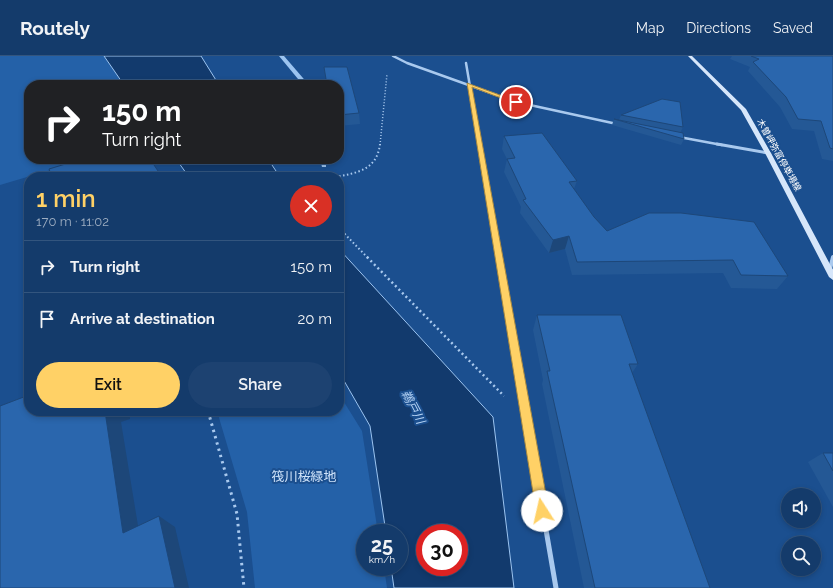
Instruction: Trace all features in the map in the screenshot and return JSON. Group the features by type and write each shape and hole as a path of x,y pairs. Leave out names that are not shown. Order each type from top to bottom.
{"main road":[{"name":"木曽岬弥富停車場線","path":"690,56 743,109 833,276"}],"street":[{"path":"392,56 407,63 516,102 621,125"},
{"path":"466,63 556,588"},
{"path":"673,136 768,153"},
{"path":"831,270 833,257"}],"path":[{"path":"344,175 352,174 369,167 379,154 387,70"},
{"path":"344,233 527,420"},
{"path":"209,416 237,514 244,588"}],"green space":[{"path":"0,56 104,56 121,80 24,80 24,164 71,164 44,172 24,172 24,178 0,185"},
{"name":"筏川桜緑地","path":"344,402 362,431 377,524 356,524 356,576 385,576 387,588 255,588 247,512 218,416 344,416"}],"water":[{"path":"104,56 201,56 216,80 121,80"},
{"path":"180,164 271,164 277,172 185,172"},
{"name":"鵜戸川","path":"344,254 493,417 514,588 394,588 392,576 408,576 408,524 385,524 370,426 344,381"}],"building":[{"path":"751,56 833,56 833,149 830,148 821,121 798,119 786,97 753,62 759,59"},
{"path":"324,67 347,67 359,113 344,114 344,80 326,80"},
{"path":"662,99 680,102 683,127 621,115"},
{"path":"614,119 683,133 684,139"},
{"path":"542,133 577,181 569,182 594,217 607,231 649,213 681,213 754,222 788,276 741,275 733,260 577,262 569,236 553,240 523,200 526,199 507,159 515,158 504,136"},
{"path":"66,164 153,164 159,172 50,172 49,169"},
{"path":"537,315 621,315 638,364 629,364 710,588 595,588 547,371 550,371"},
{"path":"24,397 24,416 106,416 123,533 159,516 175,588 0,588 0,406"},
{"path":"823,453 833,453 833,471"}],"waterway":[{"path":"281,56 302,80"}],"route":[{"path":"516,102 469,84 542,511"}]}
